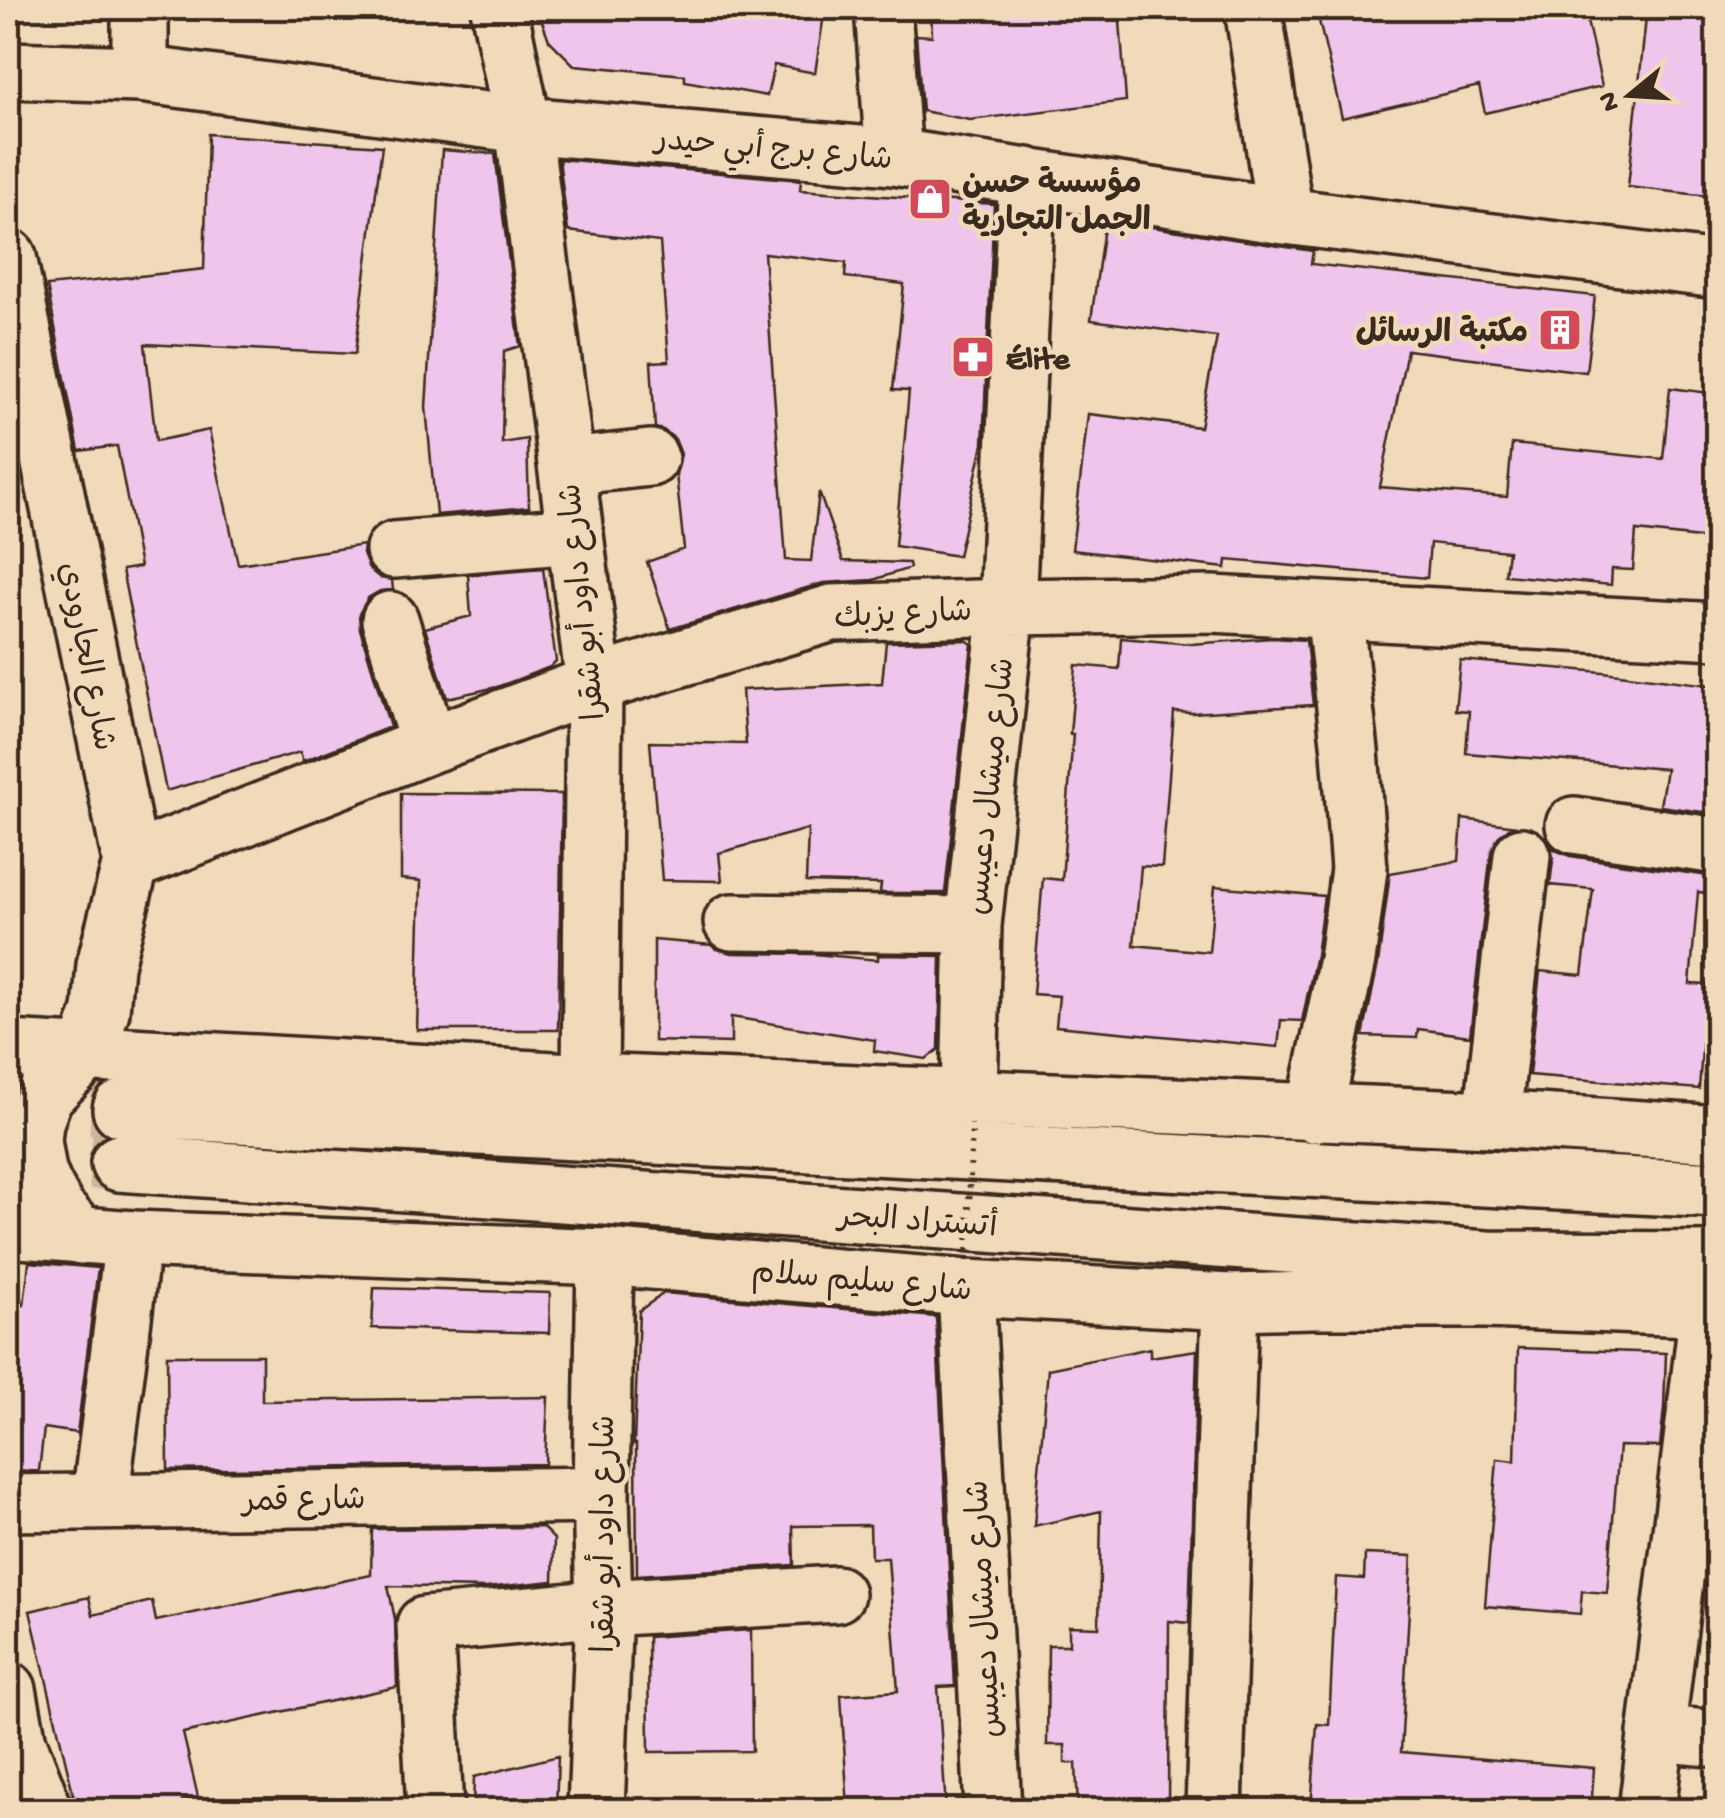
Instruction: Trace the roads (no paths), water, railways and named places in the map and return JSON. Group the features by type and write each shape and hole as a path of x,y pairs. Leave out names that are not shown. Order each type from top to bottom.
{"main road":[{"path":"140,8 140,74"},
{"name":"شارع داود أبو شقرا","path":"499,8 523,125 594,684 590,1082"},
{"path":"883,8 894,157"},
{"path":"1253,8 1286,216"},
{"name":"شارع برج أبي حيدر","path":"8,70 140,74 523,125 894,157 1286,216 1718,270"},
{"name":"شارع ميشال دعيبس","path":"970,1110 972,925 1007,606 1027,176"},
{"name":"شارع الجارودي","path":"8,256 130,862 105,965 100,1011 86,1054"},
{"path":"567,466 650,458"},
{"path":"394,550 575,535"},
{"name":"شارع يزبك","path":"130,862 594,684 832,613 1212,604 1718,631"},
{"path":"1314,1114 1347,960 1359,869 1334,610"},
{"path":"390,620 428,745"},
{"path":"1574,825 1718,846"},
{"path":"1492,1119 1522,856"},
{"path":"732,922 972,925"},
{"path":"8,1049 590,1082 970,1110 1492,1119 1718,1134"},
{"path":"86,1054 45,1096 33,1141 38,1171 57,1210 107,1237 100,1500"},
{"name":"أتستراد البحر","path":"122,1109 1718,1190"},
{"name":"أتستراد البحر","path":"119,1163 1486,1279 1714,1292"},
{"name":"شارع سليم سلام","path":"8,1229 107,1237 967,1275 1230,1302 1315,1300 1486,1279"},
{"name":"شارع داود أبو شقرا","path":"596,1810 604,1608 604,1258"},
{"name":"شارع ميشال دعيبس","path":"967,1275 993,1810"},
{"path":"1647,1810 1656,1733 1693,1628 1714,1292"},
{"path":"1214,1810 1230,1302"},
{"name":"شارع قمر","path":"8,1503 602,1494"},
{"path":"435,1810 425,1625 604,1608 836,1594"},
{"path":"8,1690 18,1743 44,1810"},
{"path":"1656,1733 1718,1738"}],"tunnel":[{"path":"8,1103 121,1109"},
{"path":"8,1157 119,1163"}],"place":[{"name":"مؤسسة حسن الجمل التجارية","path":"930,199"},
{"name":"مكتبة الرسائل","path":"1560,330"},
{"name":"Élite","path":"973,357"}]}
